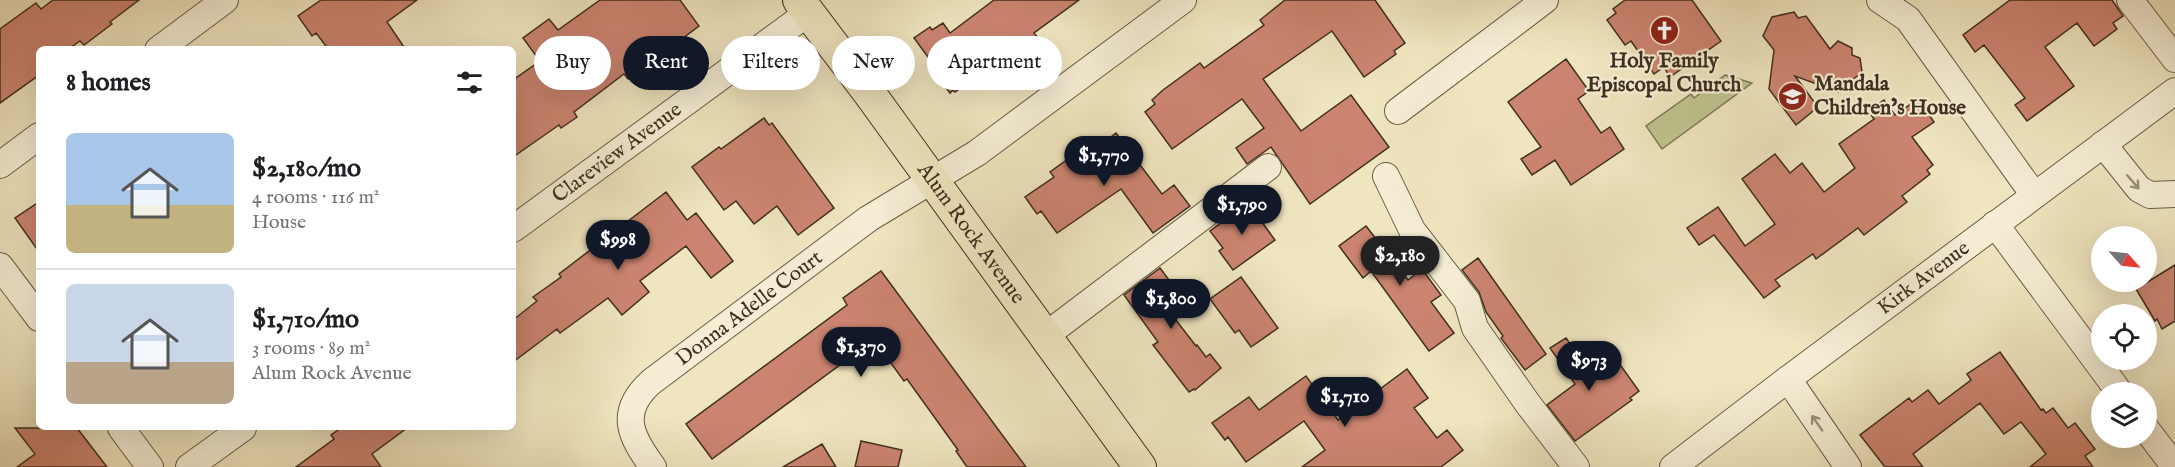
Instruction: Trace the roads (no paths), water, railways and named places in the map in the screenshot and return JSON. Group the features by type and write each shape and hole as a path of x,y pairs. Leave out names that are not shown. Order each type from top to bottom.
{"main road":[{"name":"Alum Rock Avenue","path":"803,6 1140,467"}],"street":[{"path":"163,46 225,0"},
{"name":"Donna Adelle Court","path":"653,467 633,437 630,422 632,406 639,393 651,382 868,219 976,153 1183,0"},
{"path":"1398,111 1545,0"},
{"path":"1880,0 1908,19 2034,195"},
{"path":"2130,0 2175,59"},
{"name":"Clareview Avenue","path":"516,227 803,6"},
{"name":"Kirk Avenue","path":"1673,467 2175,91"},
{"path":"0,165 36,138"},
{"path":"2103,144 2139,189 2150,195 2175,194"},
{"path":"1045,336 1268,167"},
{"path":"1386,176 1412,230 1467,301 1475,328 1576,467"},
{"path":"1995,224 2112,382"},
{"path":"0,266 36,314"},
{"path":"1788,379 1848,467"},
{"path":"122,430 150,467"},
{"path":"189,467 240,430"},
{"path":"2157,443 2175,467"}],"place":[{"name":"Holy Family Episcopal Church","path":"1664,30"},
{"name":"Mandala Children’s House","path":"1793,96"}]}
